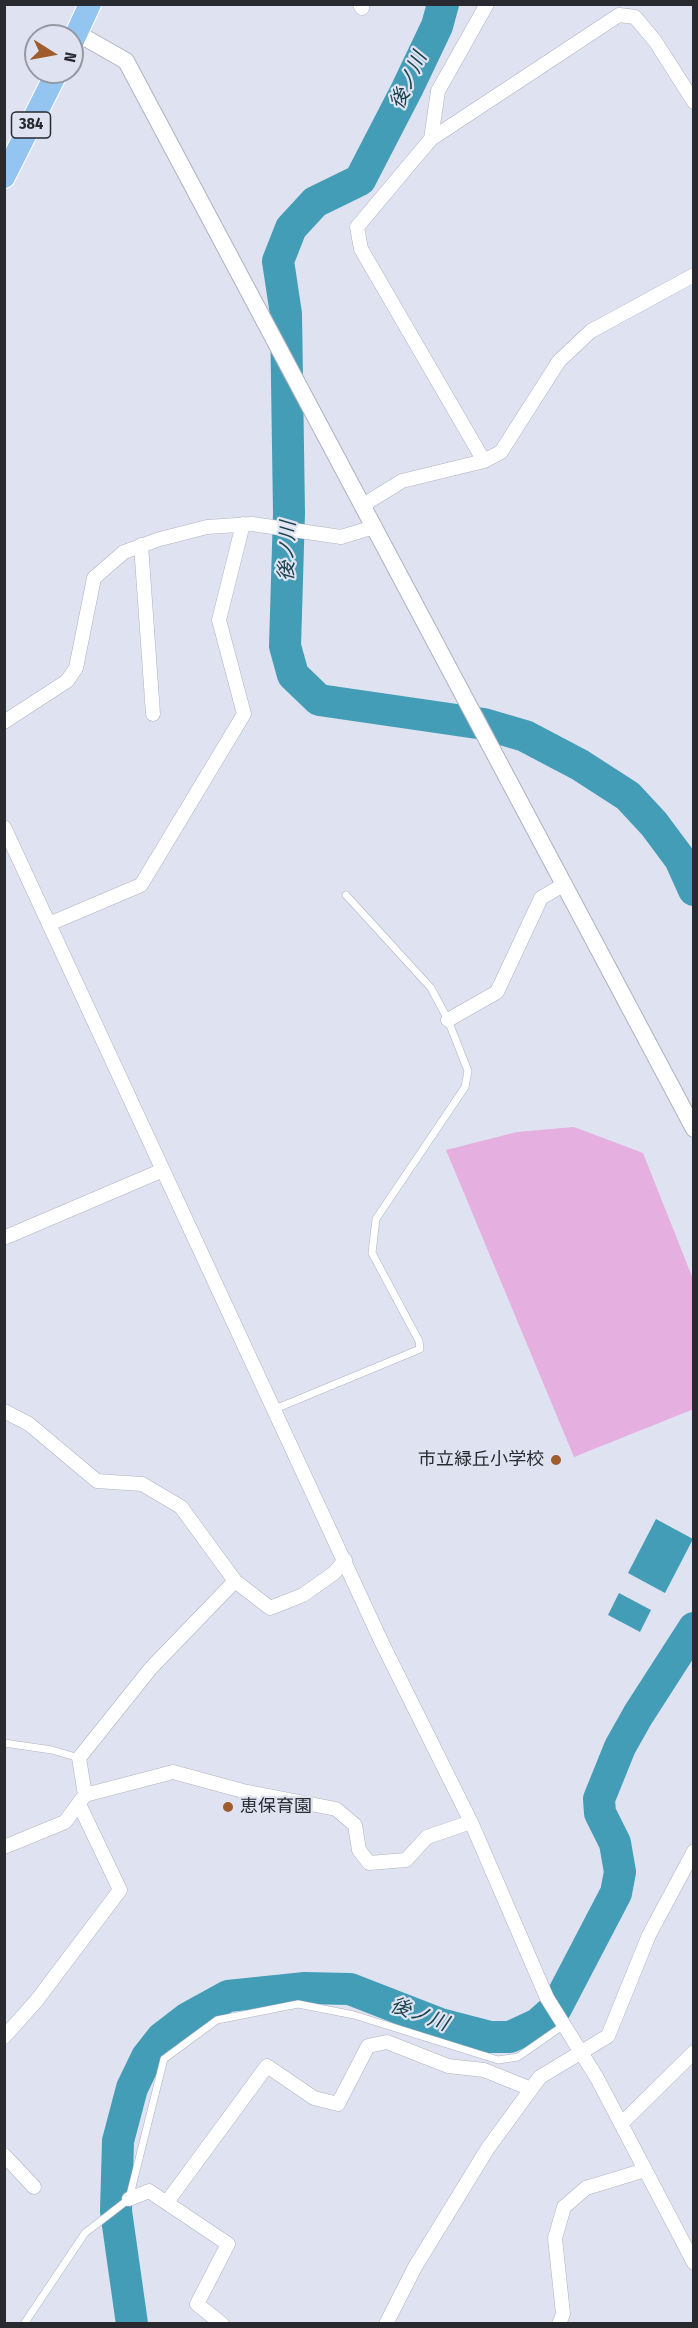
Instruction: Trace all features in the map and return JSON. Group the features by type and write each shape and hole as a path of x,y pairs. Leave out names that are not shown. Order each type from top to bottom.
{"highway":[{"path":"81,24 90,4"},
{"name":"384","path":"4,177 51,84"}],"street":[{"path":"431,139 438,91 487,4"},
{"path":"484,461 361,249 357,226 431,139 619,15 635,17 655,41 693,102"},
{"path":"84,42 126,60 693,1129"},
{"path":"363,505 402,481 484,461 501,452 560,361 591,331 693,275"},
{"path":"4,722 67,681 76,668 94,578 124,552 207,527 243,524 341,537 374,527"},
{"path":"49,924 141,885 244,714 219,620 243,524"},
{"path":"141,546 153,714"},
{"path":"4,827 382,1643 471,1822 547,1998 582,2053 693,2263"},
{"path":"448,1020 497,992 541,898 563,885"},
{"path":"6,1237 164,1170"},
{"path":"4,1411 29,1424 97,1481 142,1484 181,1507 235,1581 270,1608 303,1594 334,1573 345,1560"},
{"path":"4,2037 37,2000 120,1890 82,1800 79,1758 151,1668 235,1581"},
{"path":"4,1847 65,1822 82,1800 173,1772 243,1791 336,1809 356,1825 359,1850 369,1863 406,1860 428,1837 471,1822"},
{"path":"386,2324 415,2267 488,2148 540,2077 608,2036 649,1935 693,1851"},
{"path":"167,2202 267,2066 314,2098 338,2104 369,2046 387,2042 448,2066 484,2070 531,2089"},
{"path":"621,2124 693,2052"},
{"path":"4,2155 34,2187"},
{"path":"559,2324 563,2314 555,2238 564,2207 586,2187 645,2170"},
{"path":"129,2199 149,2191 228,2244 197,2304 222,2324"}],"lane":[{"path":"275,1409 420,1349 419,1341 372,1253 376,1219 465,1087 468,1071 448,1020 431,988 346,895"},
{"path":"4,1743 52,1750 79,1758"},
{"path":"24,2324 85,2233 129,2199 164,2059 217,2020 298,2004 354,2015 498,2060 518,2056 564,2025"}],"shaded area":[{"path":"574,1127 643,1153 693,1279 694,1409 574,1457 446,1150 517,1132"}],"water":[{"path":"656,1519 693,1539 665,1593 628,1573"},
{"path":"619,1593 651,1610 640,1632 608,1615"}],"waterway":[{"name":"後ノ川","path":"443,4 437,26 360,180 315,202 291,228 278,261 286,314 289,513 285,646 293,675 319,700 484,724 525,736 580,765 628,796 654,824 680,859 694,890"},
{"name":"後ノ川","path":"132,2324 116,2211 118,2141 132,2088 147,2057 162,2038 188,2018 228,1996 305,1988 350,1989 440,2024 490,2037 510,2037 538,2024 556,2008 616,1893 620,1872 615,1843 600,1813 599,1799 620,1747 694,1628"}],"place":[{"name":"市立緑丘小学校","path":"556,1460"},
{"name":"恵保育園","path":"228,1807"}]}
